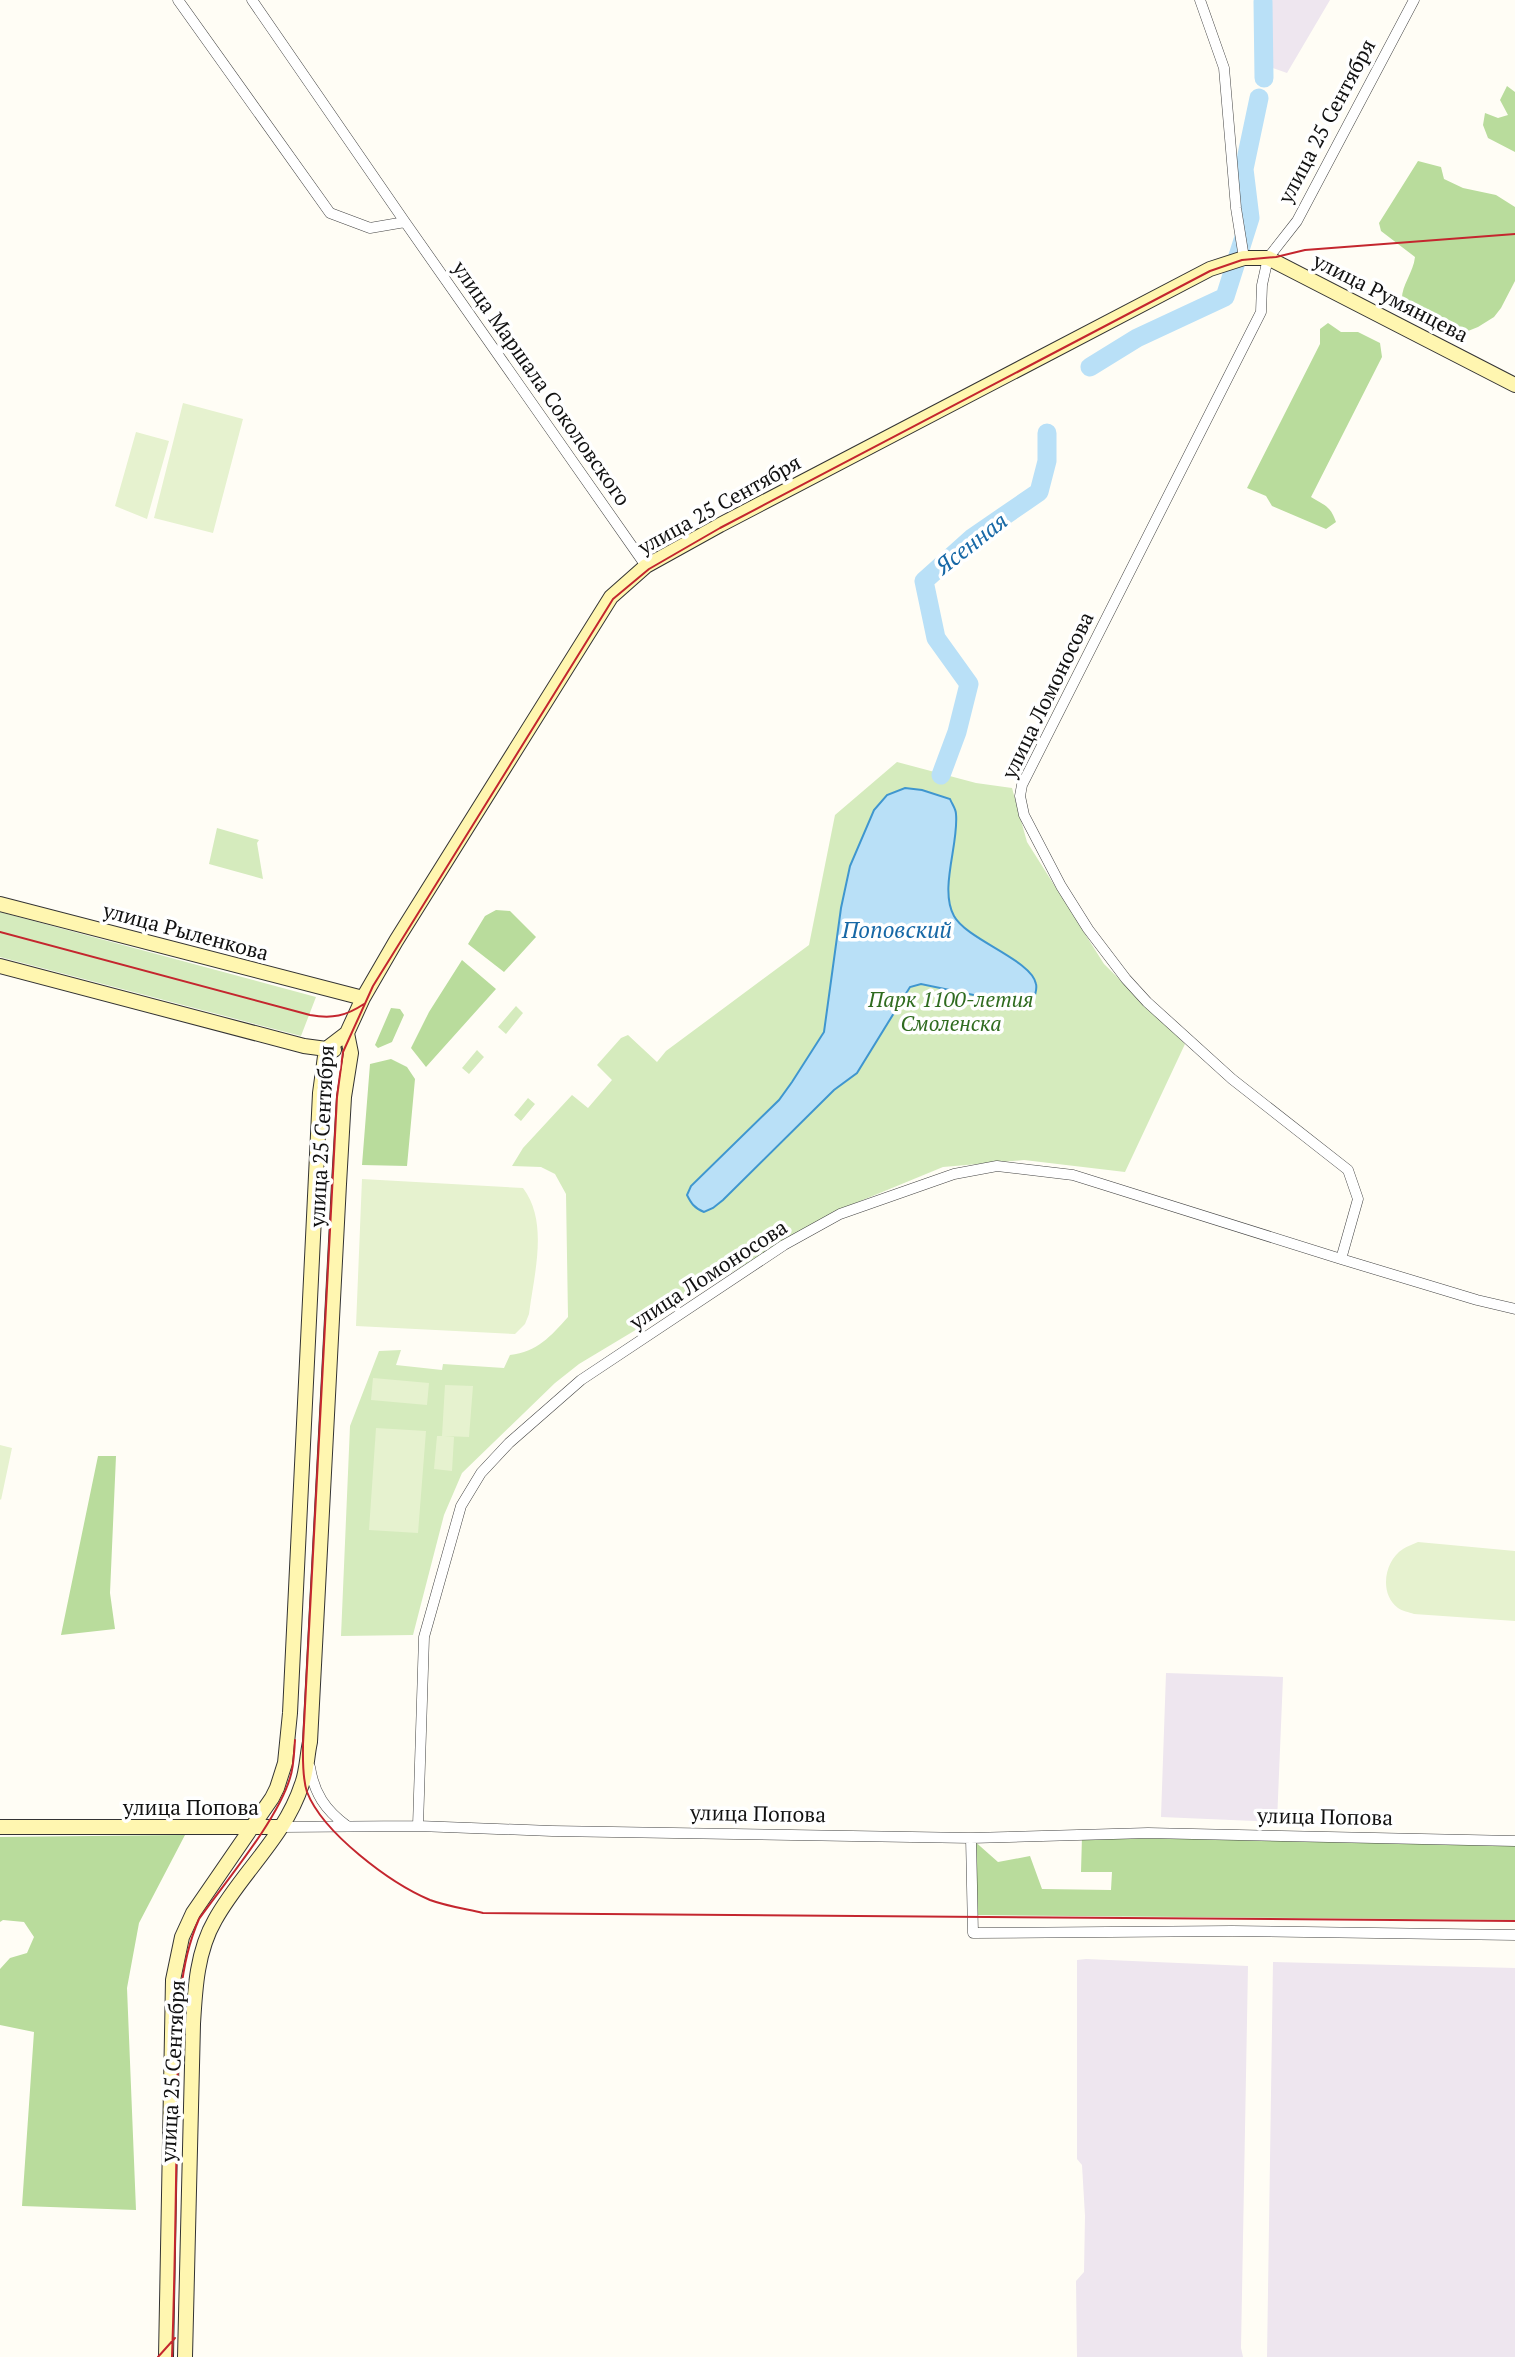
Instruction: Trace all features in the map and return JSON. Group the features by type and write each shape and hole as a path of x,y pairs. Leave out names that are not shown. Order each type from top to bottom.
{"main road":[{"name":"улица Румянцева","path":"1244,257 1268,257 1515,385"},
{"name":"улица 25 Сентября","path":"185,2357 192,2024 196,1978 215,1920 281,1827 303,1782 310,1742 344,1097 351,1053 347,1033 363,998 611,597 646,566 1210,268 1244,257"},
{"name":"улица Рыленкова","path":"0,904 363,998"},
{"path":"0,966 304,1046 351,1053"},
{"path":"166,2357 172,1993 176,1960 182,1937 193,1913 278,1787 286,1748 296,1597 320,1093 326,1049 347,1033"},
{"name":"улица Попова","path":"0,1827 281,1827"}],"street":[{"path":"178,0 330,213 370,228 405,222"},
{"name":"улица Маршала Соколовского","path":"252,0 646,566"},
{"path":"1200,0 1224,68 1236,208 1244,257"},
{"name":"улица 25 Сентября","path":"1268,257 1297,220 1414,0"},
{"name":"улица Ломоносова","path":"1268,257 1262,285 1261,312 1022,785 1020,796 1024,815 1061,886 1088,929 1126,979 1147,1002 1232,1079 1348,1170 1358,1199 1341,1259"},
{"name":"улица Ломоносова","path":"418,1826 424,1637 461,1506 481,1473 509,1443 577,1383 785,1245 840,1214 954,1174 997,1166 1073,1175 1341,1259 1515,1309"},
{"path":"310,1742 313,1784 326,1809 347,1826"},
{"name":"улица Попова","path":"281,1827 418,1826 971,1838 1148,1833 1515,1841"},
{"path":"971,1838 973,1933 1232,1931 1515,1935"}],"shaded area":[{"path":"1270,0 1330,0 1287,73 1267,66"},
{"path":"1166,1673 1283,1677 1277,1822 1161,1817"},
{"path":"1077,1960 1248,1966 1241,2348 1243,2357 1077,2357 1076,2281 1084,2272 1085,2216 1082,2165 1077,2159"},
{"path":"1273,1962 1515,1968 1515,2357 1267,2357"}],"green space":[{"path":"1507,86 1515,92 1515,152 1488,138 1483,125 1485,113 1498,118 1508,115 1500,100"},
{"path":"1418,161 1441,167 1444,179 1463,188 1496,195 1515,207 1515,281 1494,317 1463,333 1448,332 1436,319 1421,319 1404,310 1403,289 1415,257 1381,231 1379,223"},
{"path":"1328,323 1341,332 1358,332 1380,343 1382,357 1311,497 1326,506 1334,516 1336,522 1326,529 1272,506 1266,496 1247,488 1320,344 1320,329"},
{"path":"183,403 243,419 213,533 154,518"},
{"path":"136,432 169,441 147,519 115,506"},
{"name":"Парк 1100-летия Смоленска","path":"897,762 976,783 1012,788 1027,842 1104,964 1185,1044 1125,1172 1024,1160 943,1167 841,1209 782,1242 579,1364 555,1383 462,1473 444,1515 413,1635 341,1636 350,1426 379,1351 401,1350 396,1365 442,1370 443,1364 504,1368 510,1355 536,1347 568,1317 566,1194 555,1174 541,1167 512,1166 523,1148 572,1095 588,1108 612,1080 597,1065 621,1038 628,1035 657,1062 666,1051 809,945 835,815"},
{"path":"217,828 259,840 257,843 263,879 209,864"},
{"path":"496,910 510,911 536,937 504,972 468,944 485,916"},
{"path":"0,912 316,997 301,1036 0,957"},
{"path":"462,960 496,989 426,1067 411,1048 429,1012"},
{"path":"516,1006 523,1013 506,1034 498,1027"},
{"path":"391,1008 400,1009 404,1015 392,1042 378,1048 375,1045"},
{"path":"477,1050 484,1057 469,1074 462,1068"},
{"path":"391,1059 407,1067 415,1079 407,1166 362,1165 370,1064"},
{"path":"528,1098 535,1104 521,1121 514,1115"},
{"path":"362,1179 523,1188 536,1216 538,1232 536,1266 525,1324 515,1334 356,1326"},
{"path":"373,1378 429,1383 427,1405 371,1400"},
{"path":"445,1385 473,1386 469,1437 444,1436 454,1437 452,1471 434,1469 437,1436 442,1436"},
{"path":"376,1428 426,1431 418,1533 369,1530"},
{"path":"0,1445 12,1448 1,1500 0,1499"},
{"path":"98,1456 116,1456 110,1593 115,1629 61,1635"},
{"path":"1418,1542 1515,1551 1515,1621 1414,1614 1398,1608 1388,1595 1388,1569 1397,1554"},
{"path":"185,1835 139,1923 127,1988 136,2210 22,2206 34,2032 0,2025 0,1969 10,1958 27,1953 34,1937 24,1922 0,1922 0,1837"},
{"path":"1082,1836 1515,1843 1515,1920 973,1915 972,1839 998,1862 1030,1856 1042,1889 1111,1890 1112,1872 1081,1872"}],"water":[{"name":"Поповский","path":"905,788 950,799 956,814 948,893 954,916 961,925 1012,958 1032,975 1036,984 1035,995 1025,1002 1012,1003 921,984 910,987 857,1073 834,1090 723,1200 704,1212 693,1205 687,1195 691,1186 779,1100 824,1032 841,908 850,866 874,810 887,795"}],"waterway":[{"name":"Ясенная","path":"1263,2 1264,78"},
{"name":"Ясенная","path":"1090,367 1137,338 1225,297 1250,218 1244,169 1259,98"},
{"name":"Ясенная","path":"941,775 957,732 969,684 936,638 924,581 972,538 1039,492 1047,461 1047,433"}],"tram line":[{"path":"1515,234 1305,250 1276,257 1242,260 1210,271 720,528 649,569 613,599 373,986 343,1052 337,1097 303,1744 307,1792 315,1808 342,1840 378,1869 414,1892 449,1906 483,1913 1515,1921"},
{"path":"0,932 310,1015 338,1016 364,1004"},
{"path":"172,2357 178,2037 185,1965 199,1919 263,1831 283,1795 292,1769 295,1740"},
{"path":"158,2357 175,2338"}]}
